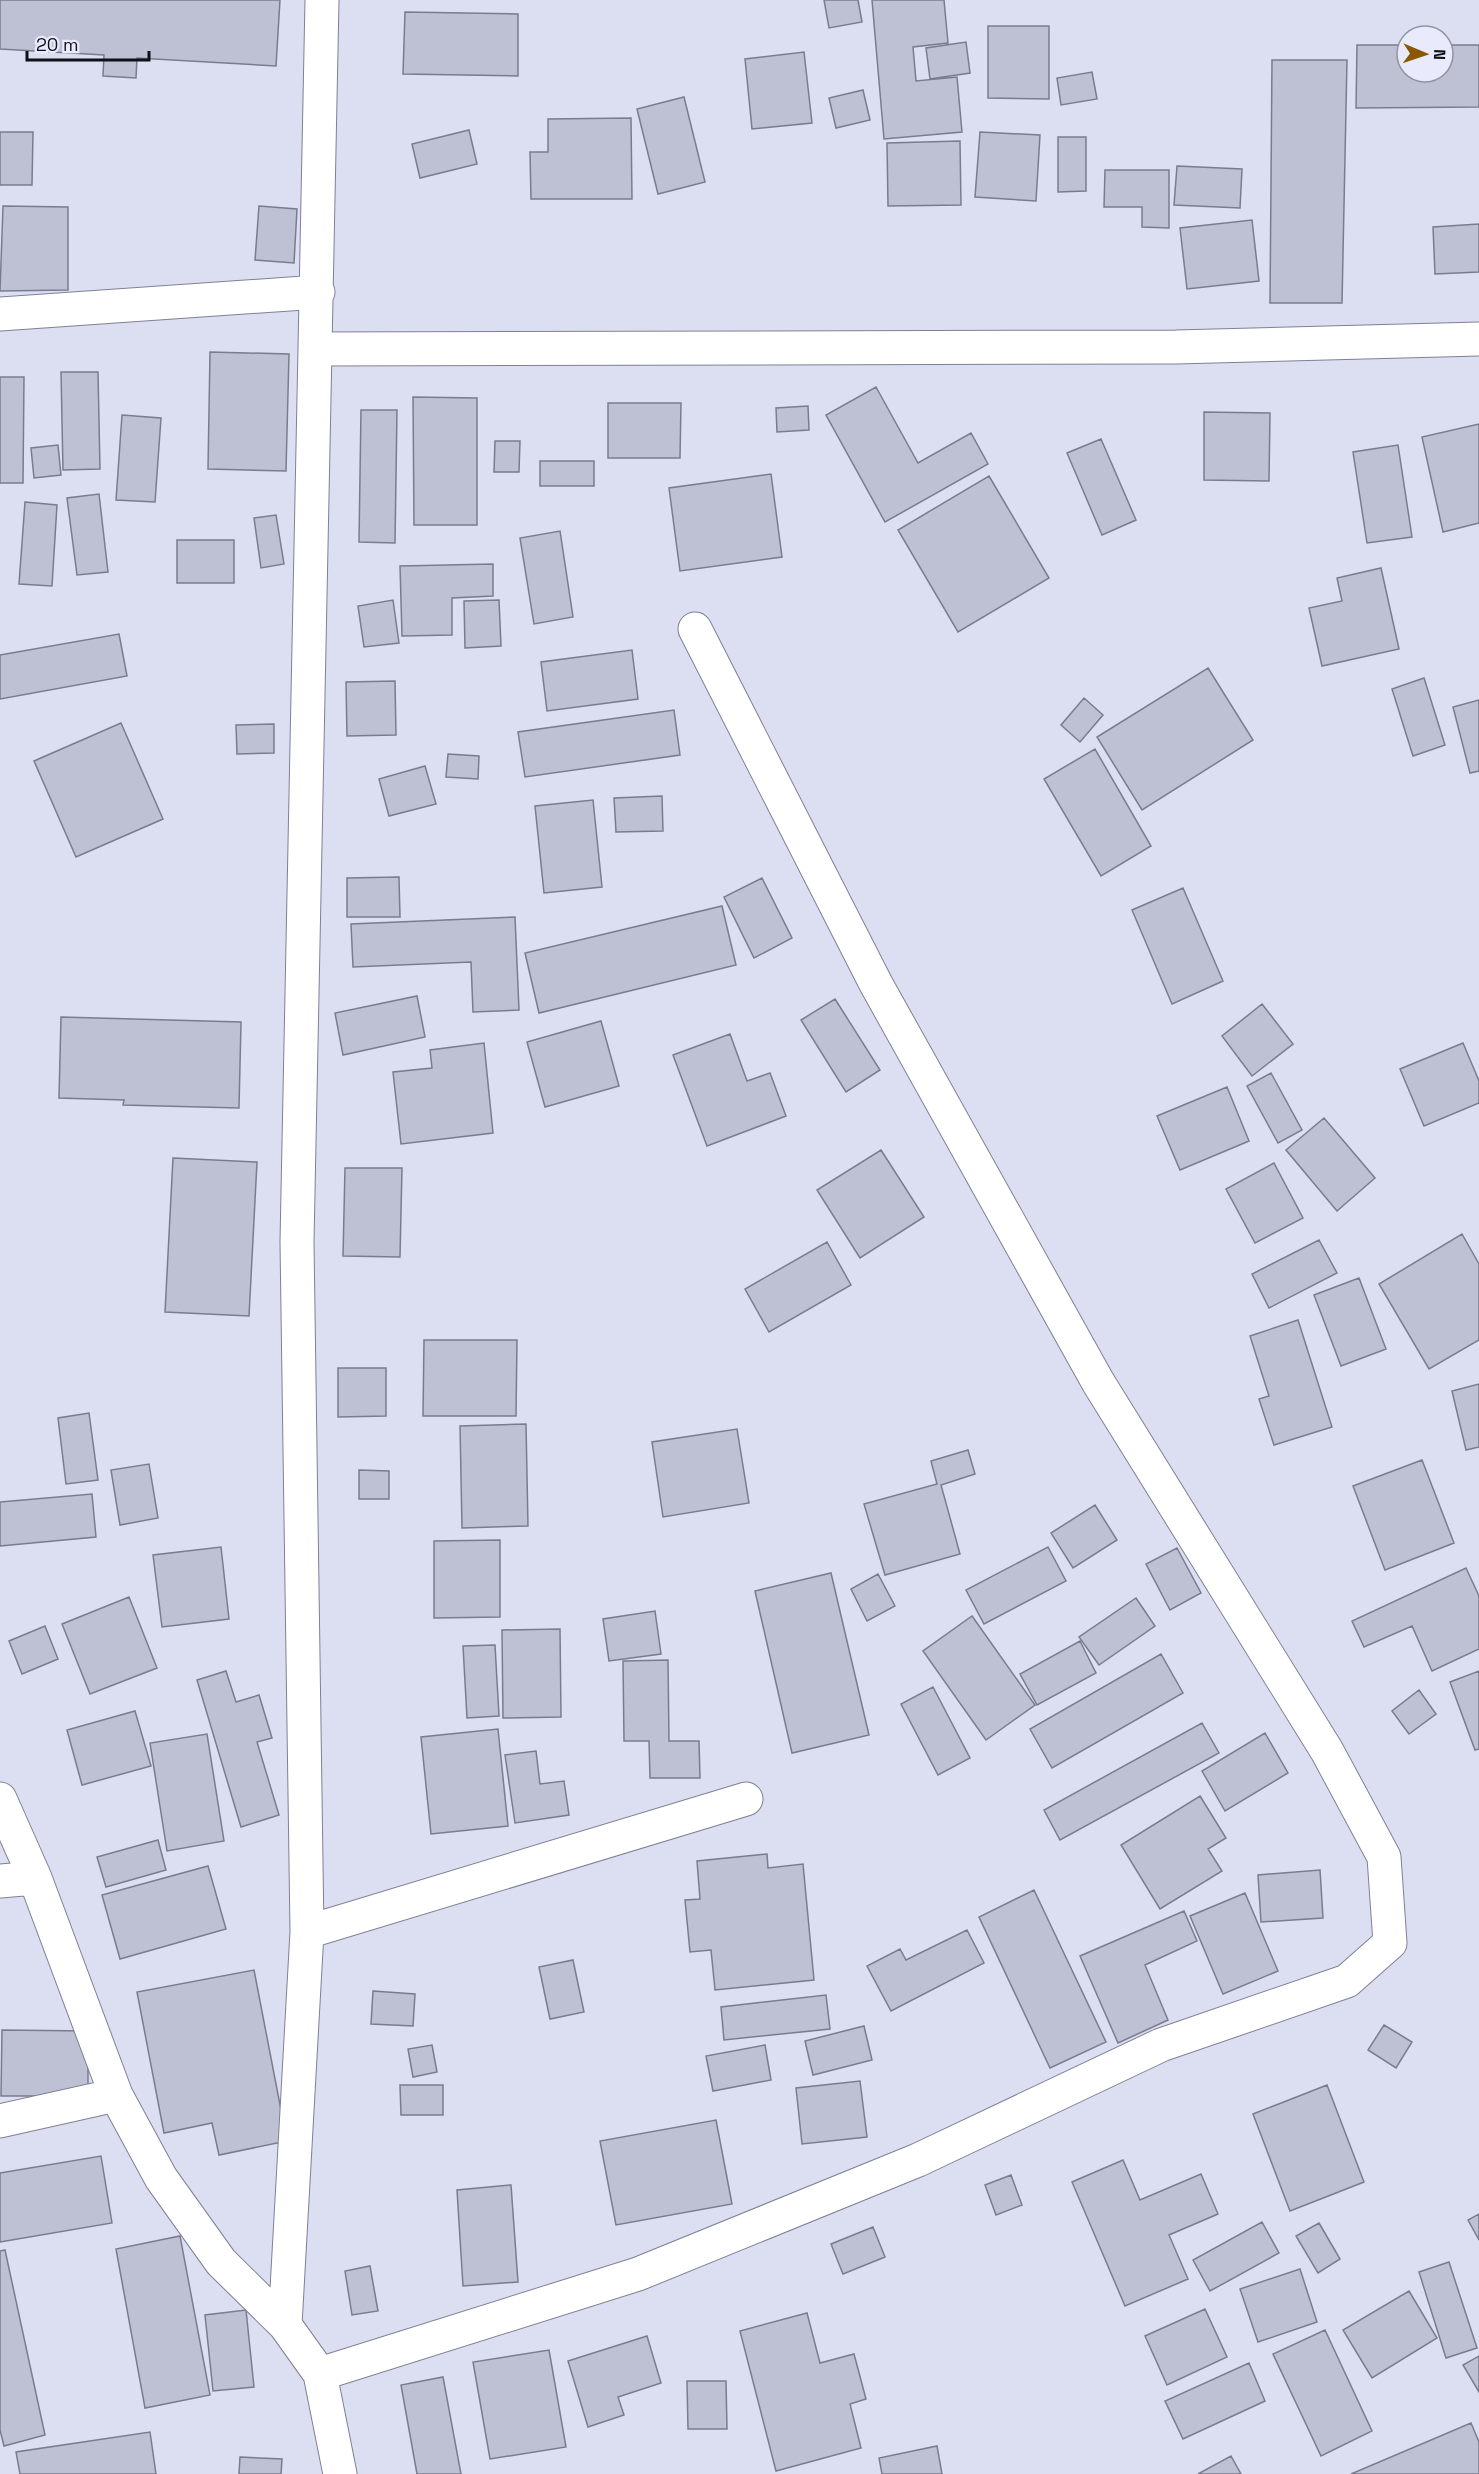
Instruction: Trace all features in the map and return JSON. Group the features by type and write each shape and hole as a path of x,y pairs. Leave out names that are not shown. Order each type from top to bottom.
{"street":[{"path":"285,2325 307,1932 297,1242 318,292 322,0"},
{"path":"0,314 318,292"},
{"path":"316,349 1164,347 1479,339"},
{"path":"320,2374 638,2274 918,2160 1161,2045 1347,1981 1390,1943 1384,1857 1327,1751 1098,1382 876,984 695,629"},
{"path":"0,1798 35,1878 116,2095 161,2178 221,2262 285,2325 320,2374 340,2474"},
{"path":"307,1932 746,1799"},
{"path":"0,1881 35,1878"},
{"path":"0,2121 116,2095"}],"building":[{"path":"0,0 280,0 276,66 137,58 136,78 103,76 104,55 0,49"},
{"path":"824,0 858,0 862,22 829,28"},
{"path":"872,0 944,0 948,43 913,47 916,81 957,77 962,132 884,139"},
{"path":"405,12 518,14 518,76 403,74"},
{"path":"988,26 1049,26 1049,99 988,98"},
{"path":"966,42 970,73 930,79 926,48"},
{"path":"1357,45 1395,45 1395,84 1455,84 1455,45 1479,45 1479,107 1356,108"},
{"path":"804,52 812,123 752,129 745,59"},
{"path":"1272,60 1347,60 1342,303 1270,303"},
{"path":"1092,72 1097,99 1061,105 1057,78"},
{"path":"863,90 870,120 836,128 829,98"},
{"path":"684,97 705,182 658,194 637,109"},
{"path":"631,118 632,199 531,199 530,152 548,152 548,119"},
{"path":"469,130 477,164 420,178 412,144"},
{"path":"0,132 33,132 32,185 0,185"},
{"path":"980,132 1040,135 1036,201 975,197"},
{"path":"1058,137 1086,137 1086,191 1058,192"},
{"path":"960,141 961,205 888,206 887,143"},
{"path":"1177,166 1242,169 1240,208 1174,205"},
{"path":"1105,170 1169,170 1169,228 1142,227 1142,207 1104,207"},
{"path":"3,206 68,207 68,290 0,291"},
{"path":"259,206 297,209 294,263 255,260"},
{"path":"1252,220 1259,281 1187,289 1180,228"},
{"path":"1479,224 1479,272 1435,274 1433,227"},
{"path":"210,352 289,354 286,471 208,469"},
{"path":"61,372 98,372 100,469 63,470"},
{"path":"0,377 24,377 23,483 0,483"},
{"path":"876,387 918,463 971,433 988,464 885,522 826,415"},
{"path":"413,397 477,398 477,525 414,525"},
{"path":"608,403 681,403 680,458 608,458"},
{"path":"808,406 809,430 777,432 776,408"},
{"path":"361,410 397,410 395,543 359,542"},
{"path":"1204,412 1270,413 1269,481 1204,480"},
{"path":"122,415 161,418 155,502 116,500"},
{"path":"1479,424 1479,523 1443,532 1422,437"},
{"path":"1101,439 1136,520 1102,535 1067,453"},
{"path":"495,441 520,441 519,472 494,472"},
{"path":"58,445 61,475 34,478 31,448"},
{"path":"1398,445 1412,537 1367,543 1353,452"},
{"path":"540,461 594,461 594,486 540,486"},
{"path":"771,474 782,557 680,571 669,488"},
{"path":"989,476 1049,578 958,632 898,530"},
{"path":"99,494 108,572 77,575 67,498"},
{"path":"25,502 57,505 52,586 19,584"},
{"path":"276,515 284,564 261,568 254,518"},
{"path":"560,531 573,617 534,624 520,538"},
{"path":"177,540 234,540 234,583 177,583"},
{"path":"493,564 493,596 452,598 452,635 402,636 400,566"},
{"path":"1381,568 1399,649 1322,666 1309,608 1342,601 1337,578"},
{"path":"393,600 399,643 364,647 358,606"},
{"path":"499,600 501,646 465,648 464,601"},
{"path":"119,634 127,676 0,699 0,655"},
{"path":"632,650 638,699 547,711 541,662"},
{"path":"1208,668 1253,740 1142,810 1097,737"},
{"path":"1424,678 1445,745 1413,756 1392,689"},
{"path":"395,681 396,735 347,736 346,682"},
{"path":"1084,698 1103,715 1080,742 1061,725"},
{"path":"1479,700 1479,771 1470,773 1453,707"},
{"path":"674,710 680,755 525,777 518,732"},
{"path":"121,723 163,819 76,857 34,761"},
{"path":"274,724 274,753 237,754 236,725"},
{"path":"1095,749 1151,846 1101,876 1044,779"},
{"path":"448,754 479,756 478,779 446,777"},
{"path":"425,766 436,804 389,816 379,779"},
{"path":"662,796 663,831 616,832 614,798"},
{"path":"593,800 602,887 544,893 535,806"},
{"path":"399,877 400,917 347,917 347,878"},
{"path":"762,878 792,938 754,958 724,897"},
{"path":"1183,888 1223,981 1172,1004 1132,910"},
{"path":"722,906 736,965 539,1013 525,953"},
{"path":"515,917 519,1010 473,1012 471,962 353,967 351,924"},
{"path":"417,996 425,1037 343,1055 335,1013"},
{"path":"835,999 880,1070 846,1092 801,1020"},
{"path":"1262,1004 1293,1044 1252,1076 1222,1036"},
{"path":"61,1017 241,1022 239,1108 123,1105 124,1100 59,1098"},
{"path":"601,1021 619,1086 545,1107 527,1042"},
{"path":"730,1034 747,1081 770,1073 786,1116 707,1146 673,1055"},
{"path":"484,1043 493,1133 401,1144 393,1072 432,1068 430,1050"},
{"path":"1463,1043 1479,1081 1479,1103 1424,1126 1400,1069"},
{"path":"1271,1073 1302,1130 1278,1143 1247,1086"},
{"path":"1227,1087 1249,1141 1180,1170 1157,1116"},
{"path":"1324,1118 1375,1178 1337,1211 1286,1150"},
{"path":"881,1150 924,1217 860,1258 817,1190"},
{"path":"173,1158 257,1162 249,1316 165,1312"},
{"path":"1274,1163 1303,1218 1255,1243 1226,1189"},
{"path":"345,1168 402,1168 400,1257 343,1256"},
{"path":"1462,1234 1479,1264 1479,1340 1429,1369 1379,1284"},
{"path":"1319,1240 1337,1273 1269,1308 1252,1274"},
{"path":"827,1242 851,1285 769,1332 745,1289"},
{"path":"1359,1278 1386,1349 1341,1366 1314,1295"},
{"path":"1298,1320 1332,1427 1274,1445 1259,1399 1269,1396 1250,1336"},
{"path":"424,1340 517,1340 516,1416 423,1416"},
{"path":"338,1368 386,1368 386,1416 338,1417"},
{"path":"1479,1384 1479,1447 1466,1450 1452,1391"},
{"path":"89,1413 98,1480 66,1484 58,1418"},
{"path":"526,1424 528,1526 462,1528 460,1426"},
{"path":"737,1429 749,1503 663,1517 652,1442"},
{"path":"968,1450 975,1474 941,1485 960,1554 885,1575 864,1504 937,1484 931,1461"},
{"path":"1422,1460 1454,1543 1385,1570 1353,1486"},
{"path":"149,1464 158,1518 120,1525 111,1470"},
{"path":"359,1470 389,1471 389,1499 359,1499"},
{"path":"92,1494 96,1537 0,1546 0,1502"},
{"path":"1095,1505 1117,1540 1073,1568 1051,1533"},
{"path":"500,1540 500,1617 434,1618 434,1541"},
{"path":"221,1547 229,1619 162,1627 153,1555"},
{"path":"1048,1547 1066,1581 984,1624 966,1590"},
{"path":"1177,1548 1201,1593 1170,1610 1146,1564"},
{"path":"1466,1568 1479,1596 1479,1649 1432,1671 1412,1626 1364,1647 1352,1621"},
{"path":"831,1573 869,1735 792,1753 755,1591"},
{"path":"878,1574 895,1606 867,1621 851,1589"},
{"path":"129,1597 157,1668 90,1694 62,1624"},
{"path":"1136,1598 1155,1626 1099,1665 1079,1637"},
{"path":"655,1611 661,1654 609,1661 603,1619"},
{"path":"972,1616 1035,1705 986,1740 923,1651"},
{"path":"45,1626 58,1659 22,1674 9,1641"},
{"path":"560,1629 561,1717 503,1718 502,1630"},
{"path":"1080,1641 1096,1673 1037,1705 1020,1674"},
{"path":"495,1645 499,1716 467,1718 463,1646"},
{"path":"1161,1654 1183,1693 1052,1768 1030,1729"},
{"path":"668,1660 669,1741 699,1741 700,1778 650,1778 649,1741 624,1741 623,1661"},
{"path":"226,1671 236,1702 259,1695 272,1738 257,1742 279,1815 241,1827 197,1680"},
{"path":"1479,1671 1479,1749 1475,1750 1450,1682"},
{"path":"933,1687 970,1758 938,1775 901,1704"},
{"path":"1419,1690 1436,1714 1409,1734 1392,1711"},
{"path":"135,1711 151,1766 82,1785 67,1730"},
{"path":"1202,1723 1219,1753 1060,1840 1044,1810"},
{"path":"498,1729 508,1826 431,1834 421,1737"},
{"path":"1265,1733 1288,1773 1225,1811 1202,1771"},
{"path":"207,1734 224,1841 167,1851 150,1743"},
{"path":"536,1751 540,1784 564,1781 569,1815 515,1823 505,1755"},
{"path":"1200,1796 1226,1838 1208,1849 1222,1871 1160,1909 1121,1845"},
{"path":"158,1840 166,1870 106,1887 97,1857"},
{"path":"767,1854 768,1868 803,1864 814,1980 715,1990 711,1950 690,1952 685,1900 700,1899 697,1861"},
{"path":"208,1866 226,1929 120,1959 102,1895"},
{"path":"1320,1870 1323,1918 1261,1922 1258,1875"},
{"path":"1034,1890 1106,2042 1050,2068 979,1917"},
{"path":"1245,1893 1278,1971 1223,1994 1190,1916"},
{"path":"1184,1911 1197,1941 1145,1965 1168,2020 1118,2043 1080,1956"},
{"path":"967,1930 984,1963 891,2011 867,1966 900,1949 906,1960"},
{"path":"573,1960 584,2012 550,2019 539,1967"},
{"path":"254,1970 287,2141 219,2155 212,2123 164,2133 137,1992"},
{"path":"373,1991 415,1994 413,2026 371,2024"},
{"path":"826,1995 830,2029 724,2040 721,2007"},
{"path":"1384,2025 1412,2042 1396,2068 1368,2050"},
{"path":"864,2026 872,2060 813,2075 805,2041"},
{"path":"2,2030 88,2031 88,2096 1,2096"},
{"path":"432,2045 437,2072 413,2077 408,2049"},
{"path":"765,2045 771,2080 713,2091 706,2056"},
{"path":"860,2081 867,2137 802,2144 796,2088"},
{"path":"400,2085 443,2085 443,2115 401,2115"},
{"path":"1327,2085 1364,2182 1290,2211 1253,2114"},
{"path":"716,2120 732,2204 616,2225 600,2141"},
{"path":"101,2156 112,2223 0,2242 0,2173"},
{"path":"1123,2160 1140,2200 1201,2174 1218,2214 1169,2235 1188,2279 1125,2306 1072,2182"},
{"path":"1011,2175 1022,2205 996,2215 985,2185"},
{"path":"511,2185 518,2282 463,2286 457,2190"},
{"path":"1479,2214 1479,2240 1468,2220"},
{"path":"1262,2222 1279,2253 1210,2291 1193,2260"},
{"path":"1319,2223 1340,2259 1318,2273 1296,2236"},
{"path":"873,2227 885,2257 843,2274 831,2244"},
{"path":"180,2236 210,2395 145,2408 116,2249"},
{"path":"5,2250 45,2435 4,2446 0,2430 0,2251"},
{"path":"1449,2262 1477,2348 1446,2358 1419,2272"},
{"path":"370,2266 378,2311 352,2315 345,2271"},
{"path":"1300,2269 1317,2322 1258,2342 1240,2289"},
{"path":"1409,2291 1437,2338 1372,2378 1343,2330"},
{"path":"1205,2309 1227,2357 1167,2385 1145,2336"},
{"path":"246,2310 254,2387 213,2391 205,2315"},
{"path":"807,2313 820,2363 854,2354 866,2399 850,2404 861,2448 776,2471 740,2331"},
{"path":"1325,2330 1372,2431 1321,2456 1273,2354"},
{"path":"647,2336 661,2383 618,2397 624,2415 588,2427 568,2361"},
{"path":"549,2350 566,2447 490,2459 473,2362"},
{"path":"1479,2356 1479,2392 1463,2365"},
{"path":"1249,2363 1265,2401 1183,2439 1165,2401"},
{"path":"443,2377 461,2474 417,2474 401,2385"},
{"path":"687,2381 726,2381 727,2429 688,2429"},
{"path":"1471,2423 1479,2442 1479,2474 1351,2474"},
{"path":"150,2432 156,2474 20,2474 16,2452"},
{"path":"937,2446 942,2474 882,2474 879,2458"},
{"path":"1231,2456 1241,2474 1198,2474"},
{"path":"240,2457 282,2459 281,2474 239,2474"}]}
